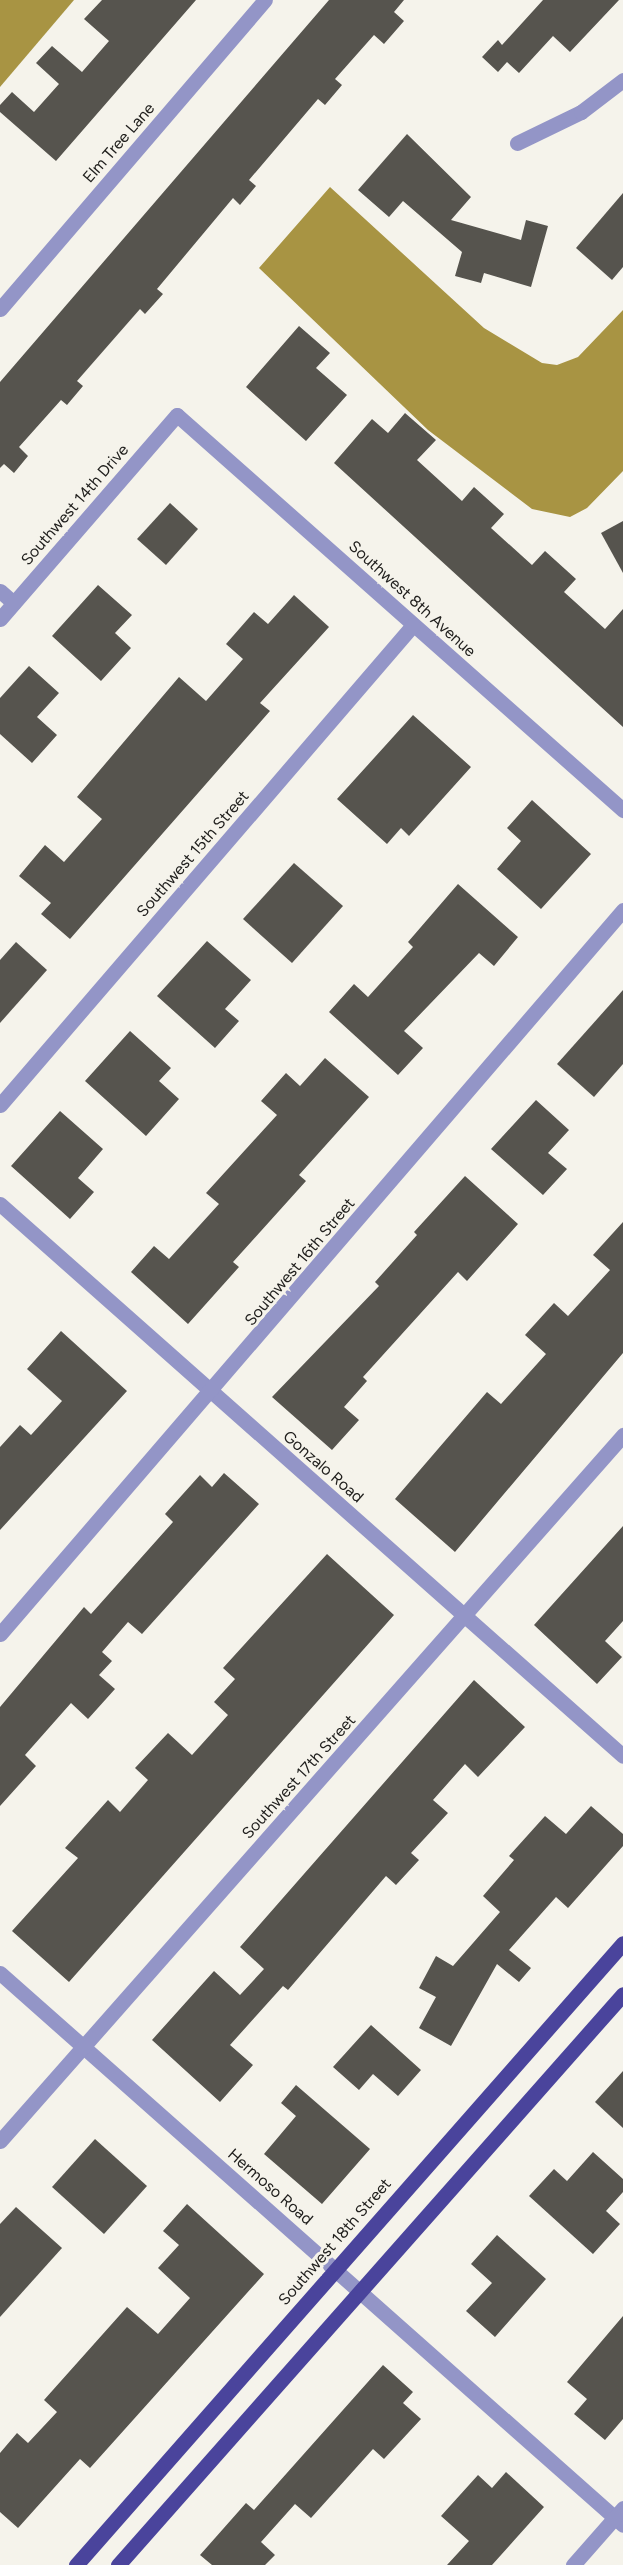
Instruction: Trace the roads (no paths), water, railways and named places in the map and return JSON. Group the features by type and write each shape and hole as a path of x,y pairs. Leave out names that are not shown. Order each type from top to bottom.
{"main road":[{"name":"Southwest 18th Street","path":"76,2565 623,1943"},
{"path":"118,2565 623,1994"}],"street":[{"name":"Elm Tree Lane","path":"0,309 266,0"},
{"path":"517,143 581,112 623,80"},
{"name":"Southwest 14th Drive","path":"0,619 177,415"},
{"name":"Southwest 8th Avenue","path":"177,415 623,810"},
{"path":"0,591 14,603"},
{"name":"Southwest 15th Street","path":"0,1105 413,626"},
{"name":"Southwest 16th Street","path":"0,1634 211,1393 623,910"},
{"name":"Gonzalo Road","path":"0,1204 623,1756"},
{"name":"Southwest 17th Street","path":"0,2141 623,1435"},
{"name":"Hermoso Road","path":"0,1973 620,2517"},
{"path":"573,2565 620,2517"}]}
